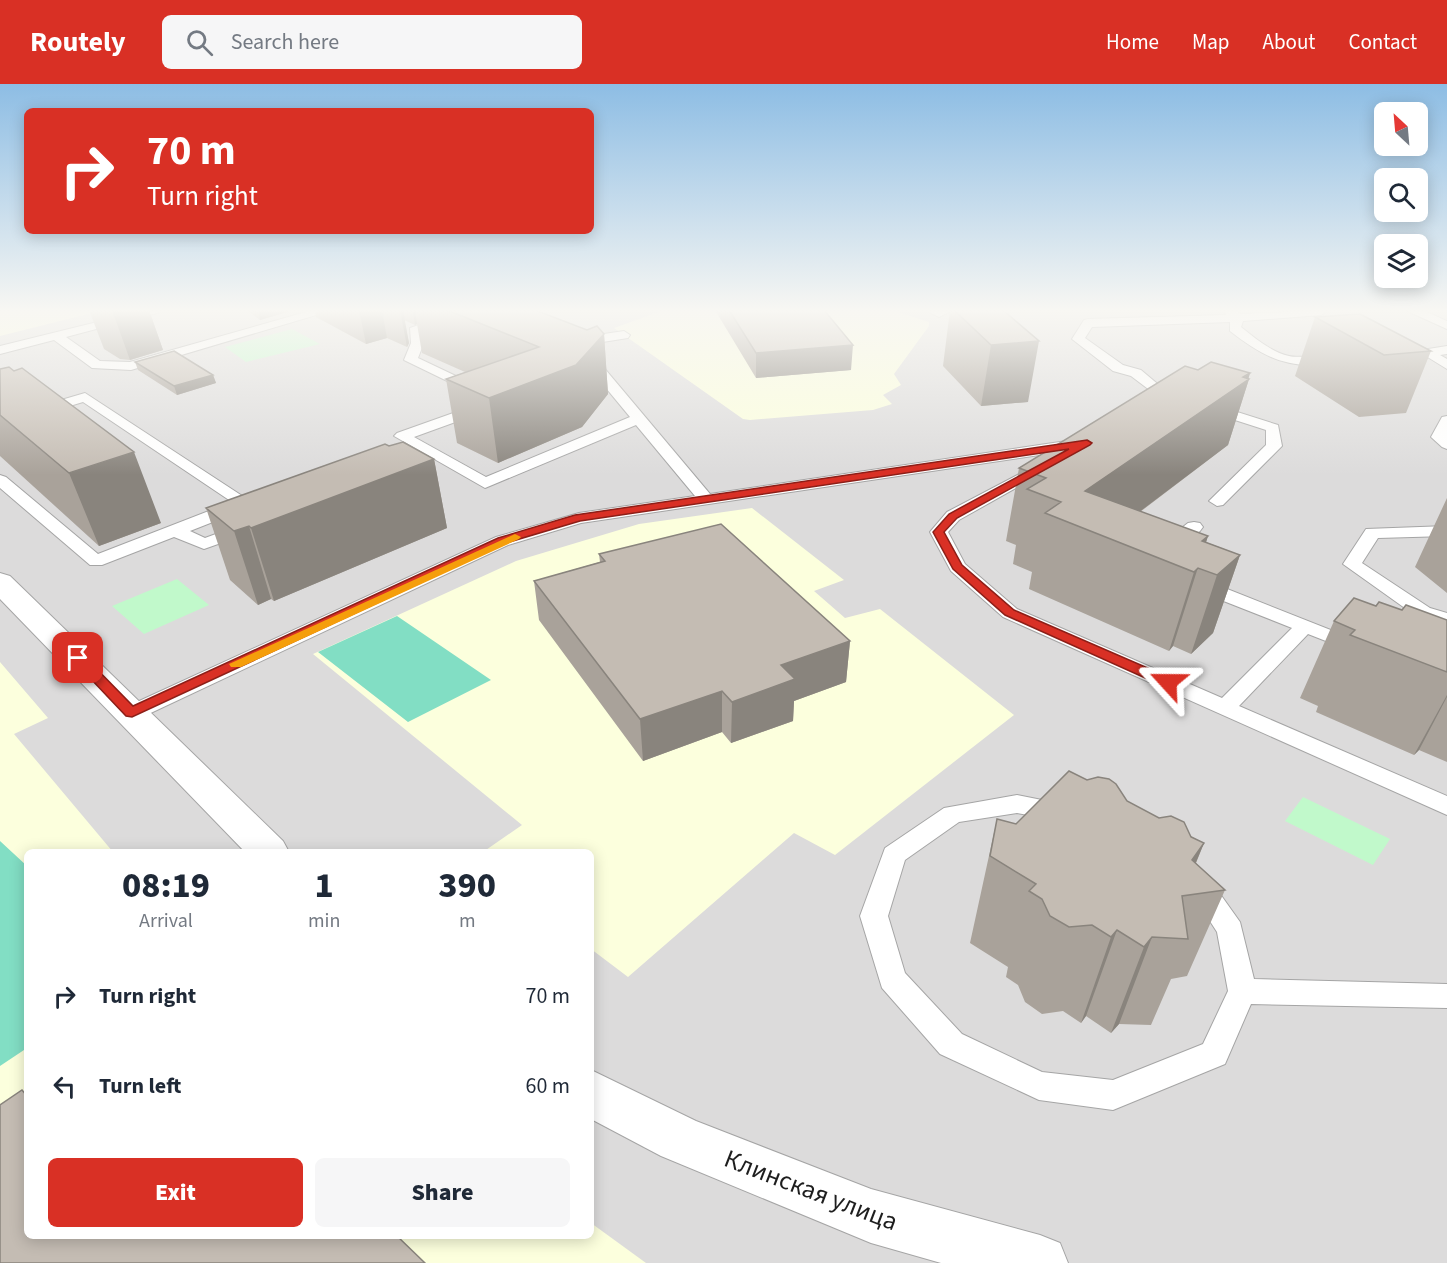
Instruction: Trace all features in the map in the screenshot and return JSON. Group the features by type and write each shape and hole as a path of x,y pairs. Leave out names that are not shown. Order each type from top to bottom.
{"street":[{"path":"0,582 265,849"},
{"name":"Клинская улица","path":"594,1095 679,1139 871,1216 1040,1263"}],"lane":[{"path":"99,365 134,365"},
{"path":"420,365 487,401 402,436 485,483 639,419"},
{"path":"595,365 705,498"},
{"path":"1114,365 1136,373 1168,400 1220,409 1273,428 1274,446 1217,501"},
{"path":"0,423 85,398 245,503 96,561 0,480"},
{"path":"1148,411 1168,400"},
{"path":"1447,420 1439,437 1447,444"},
{"path":"132,713 502,541 579,518 1092,440 953,516 939,532 957,567 1010,613 1447,806"},
{"path":"174,530 204,544 259,523"},
{"path":"1147,564 1194,527"},
{"path":"1447,531 1372,532 1352,564 1424,612 1447,619"},
{"path":"1179,576 1370,652"},
{"path":"1225,708 1305,626"},
{"path":"1017,804 1098,819 1172,860 1204,891 1230,930 1242,991 1214,1054 1113,1095 1039,1086 951,1044 892,979 874,916 894,855 953,814 1017,804"},
{"path":"1242,991 1447,996"}],"shaded area":[{"path":"0,365 1447,365 1447,1263 0,1263"},
{"path":"666,365 901,365 894,374 901,385 883,395 892,404 873,410 743,419"},
{"path":"752,508 844,580 814,591 845,618 880,609 1014,715 835,855 794,833 628,977 594,951 594,849 487,849 522,825 313,654 516,561 639,524"},
{"path":"0,662 48,718 14,734 110,849 24,849 24,1239 594,1239 594,1225 646,1263 0,1263"}],"green space":[{"path":"177,579 209,605 144,634 112,606"},
{"path":"397,616 491,680 408,722 318,652"},
{"path":"1303,797 1390,839 1373,865 1285,821"},
{"path":"0,841 24,863 24,1050 0,1066"}],"building":[{"path":"140,365 197,365 213,375 174,386"},
{"path":"487,365 576,365 489,398 446,379"},
{"path":"1206,365 1222,365 1250,373 1243,377 1249,379 1085,491 1208,536 1202,541 1240,555 1217,575 1198,568 1194,572 1045,513 1061,502 1027,489 1046,478 1019,468 1185,366 1198,370"},
{"path":"9,367 14,371 22,368 134,452 69,473 0,415 0,369"},
{"path":"403,442 434,459 251,528 249,526 234,531 206,508 385,444 389,446"},
{"path":"721,524 850,641 781,665 795,679 732,702 722,691 640,719 534,581 605,561 599,554"},
{"path":"1354,598 1376,606 1379,602 1402,610 1406,605 1447,620 1447,672 1350,635 1355,630 1334,621"},
{"path":"1069,771 1087,780 1098,777 1109,779 1116,784 1127,801 1159,818 1171,816 1184,822 1191,837 1204,843 1192,860 1225,890 1182,896 1188,939 1152,937 1144,947 1117,930 1111,937 1092,925 1069,927 1050,916 1042,899 1029,891 1036,884 990,856 997,819 1016,824"},
{"path":"22,1090 24,1092 24,1239 400,1239 425,1263 0,1263 0,1105"}],"slow traffic":[{"path":"236,664 515,537"}],"route":[{"path":"78,658 132,713 502,541 579,518 1087,443 953,516 939,532 957,567 1010,613 1168,682"}]}
